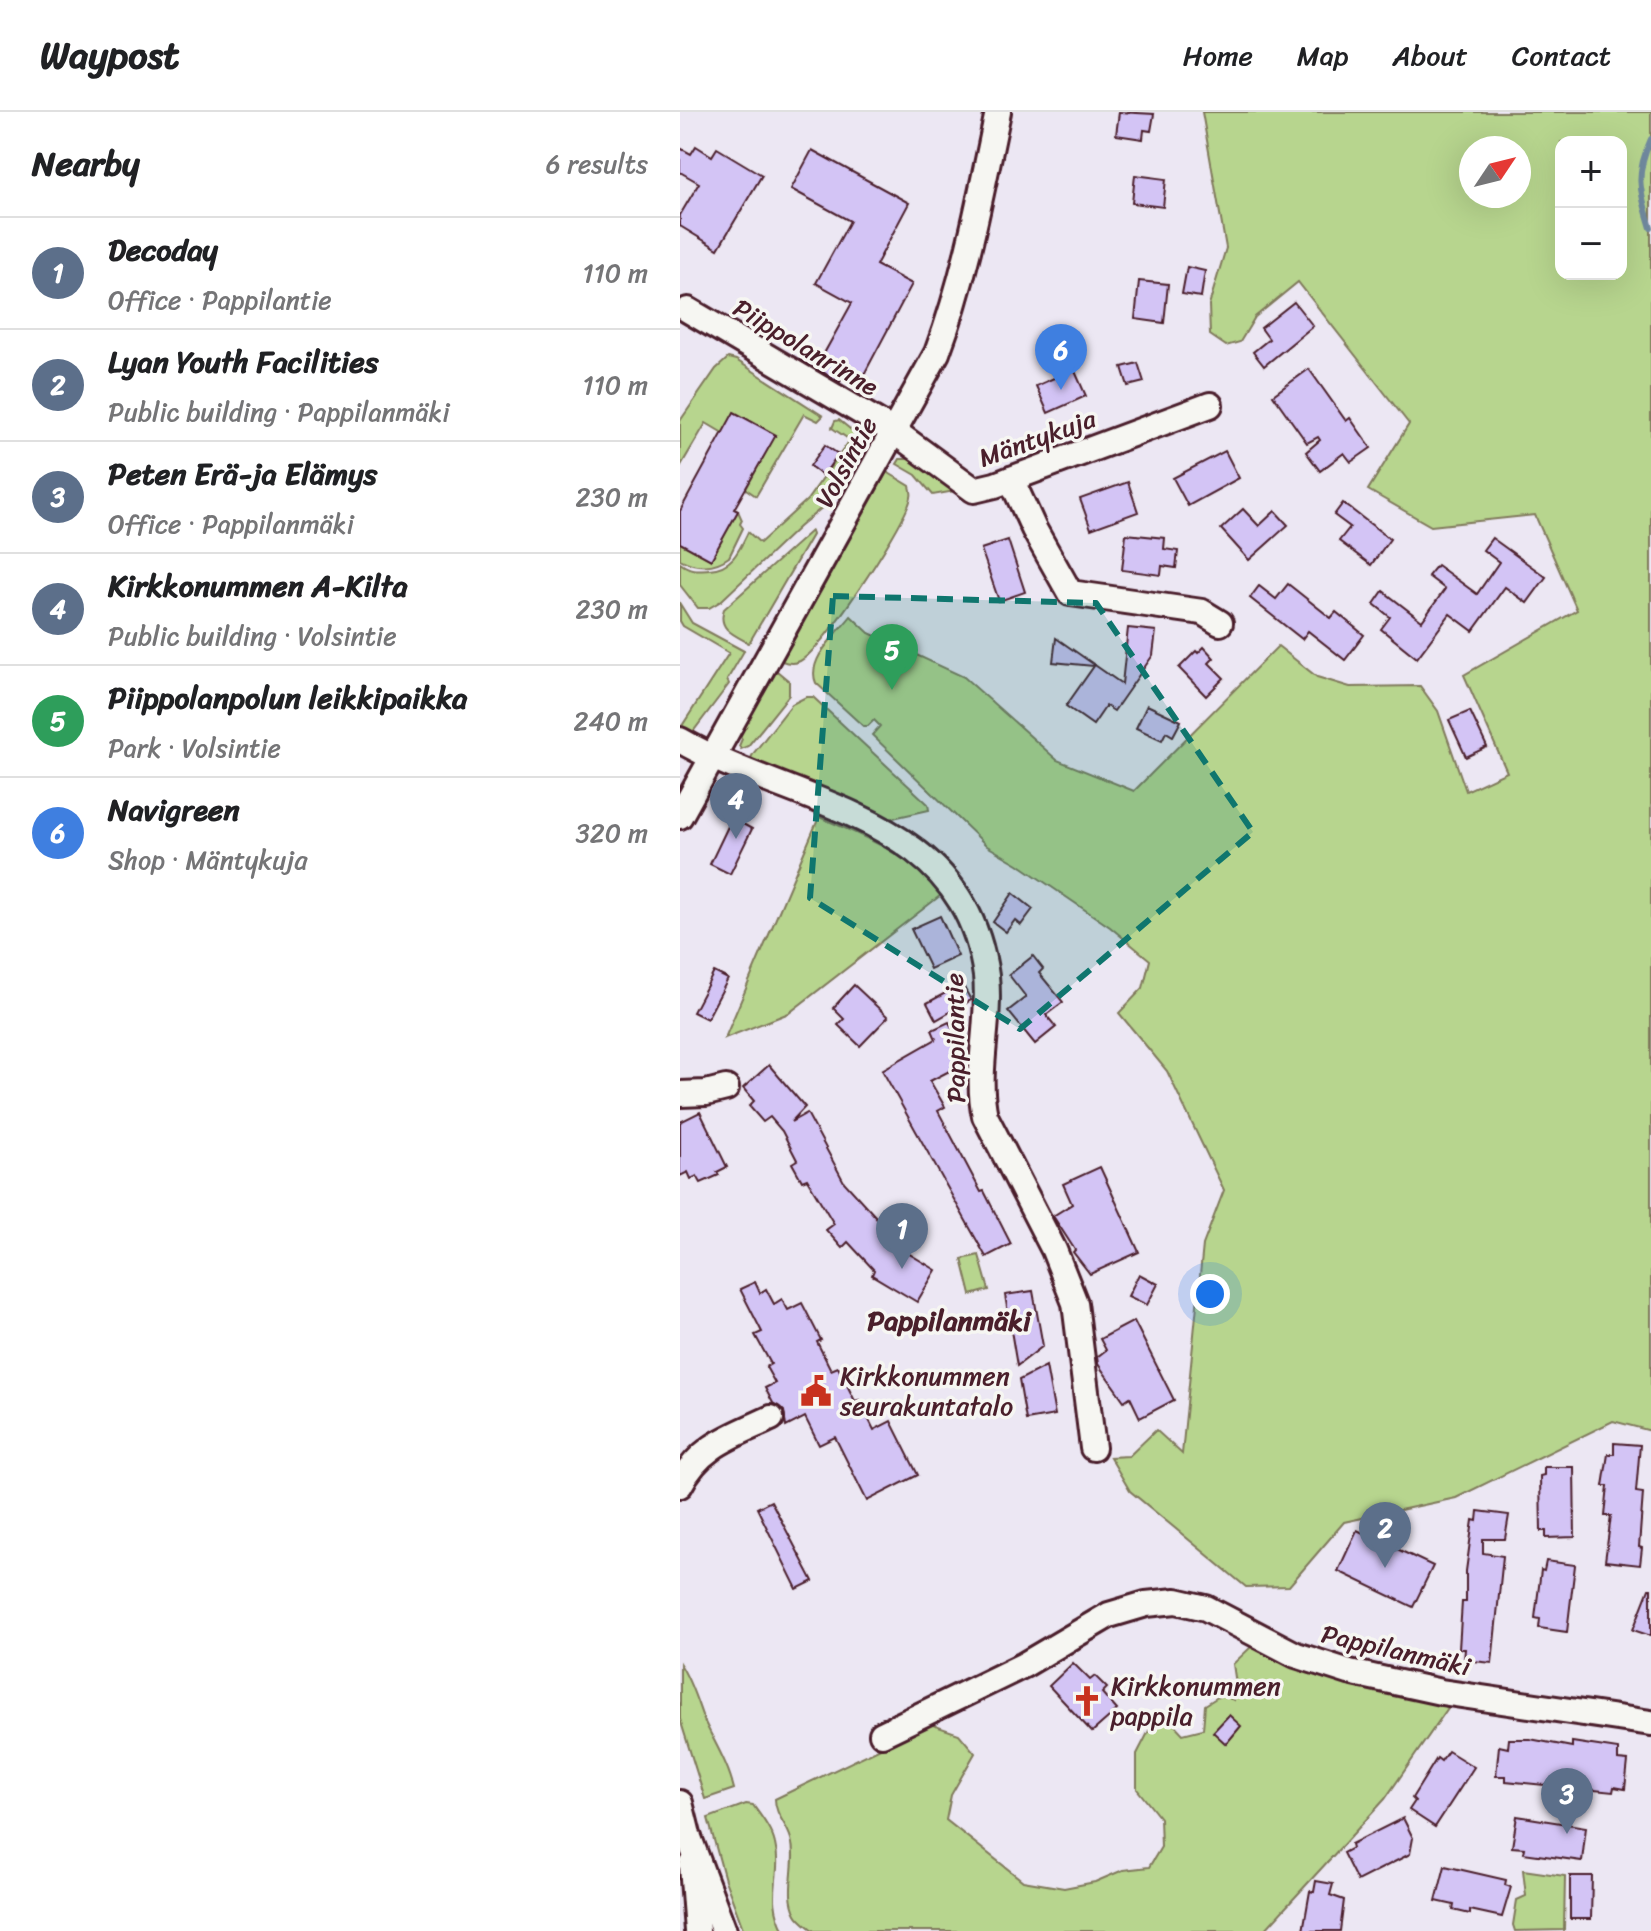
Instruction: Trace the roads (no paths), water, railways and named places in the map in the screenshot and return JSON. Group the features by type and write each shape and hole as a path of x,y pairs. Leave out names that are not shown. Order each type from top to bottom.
{"street":[{"name":"Volsintie","path":"680,816 937,353 952,314 969,247 998,112"},
{"name":"Piippolanrinne","path":"688,310 895,432"},
{"name":"Mäntykuja","path":"895,432 974,490 1210,405"},
{"path":"1011,479 1034,529 1070,593 1202,612 1220,623"},
{"name":"Pappilantie","path":"680,740 712,758 884,828 910,844 954,888 968,912 986,978 986,1039 981,1098 985,1116 1054,1250 1075,1303 1093,1448"},
{"path":"680,1094 726,1088"},
{"path":"680,1485 696,1458 717,1444 771,1418"},
{"name":"Pappilanmäki","path":"882,1734 1024,1665 1109,1615 1146,1604 1176,1601 1206,1608 1296,1655 1349,1672 1441,1692 1651,1723"},
{"path":"680,1803 688,1835 724,1931"},
{"path":"688,1835 697,1931"}],"waterway":[{"path":"1651,139 1642,164 1640,184 1651,228"}],"place":[{"name":"Navigreen","path":"1061,390"},
{"name":"Piippolanpolun leikkipaikka","path":"892,690"},
{"name":"Kirkkonummen A-Kilta","path":"736,839"},
{"name":"Decoday","path":"902,1269"},
{"name":"Kirkkonummen seurakuntatalo","path":"816,1391"},
{"name":"Lyan Youth Facilities","path":"1385,1568"},
{"name":"Kirkkonummen pappila","path":"1087,1701"},
{"name":"Peten Erä-ja Elämys","path":"1567,1834"}],"district":[{"name":"Pappilanmäki","path":"949,1320"}]}
